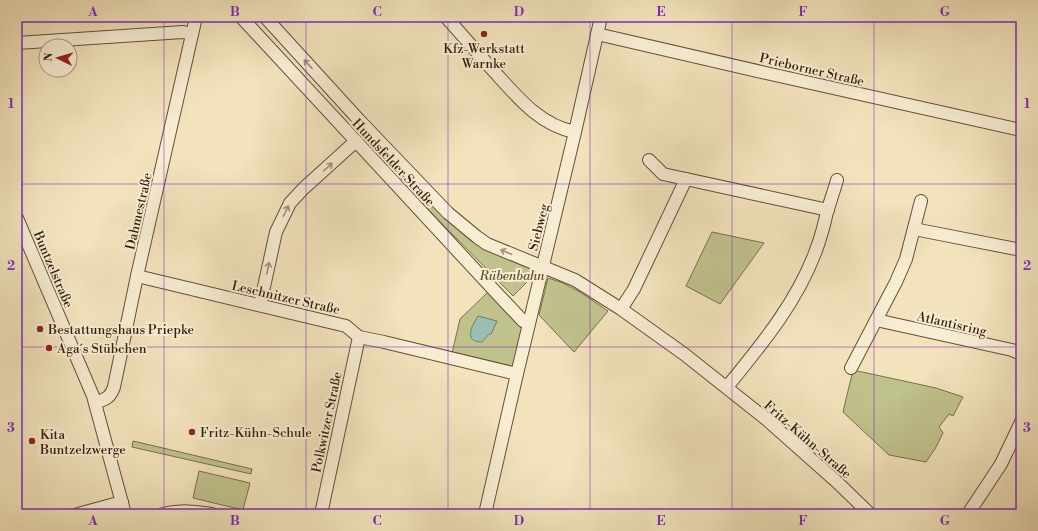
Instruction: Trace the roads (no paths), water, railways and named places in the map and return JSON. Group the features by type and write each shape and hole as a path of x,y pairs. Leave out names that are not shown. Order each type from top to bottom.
{"street":[{"name":"Dahmestraße","path":"95,403 107,398 111,394 114,387 137,276 196,17"},
{"name":"Hundsfelder Straße","path":"241,17 523,321 529,323"},
{"name":"Hundsfelder Straße","path":"265,17 359,120 448,213 467,230 487,244 542,267"},
{"path":"446,17 518,98 552,125 575,132"},
{"name":"Siebweg","path":"485,514 601,17"},
{"path":"17,43 183,32 192,34"},
{"name":"Prieborner Straße","path":"597,34 1021,130"},
{"path":"260,305 276,232 290,203 304,188 356,141"},
{"path":"649,160 663,174 828,210"},
{"path":"621,309 634,289 686,179"},
{"path":"727,388 784,314 802,282 821,238 837,180"},
{"path":"851,368 896,282 906,259 921,201"},
{"name":"Buntzelstraße","path":"17,218 75,352 95,403 125,514"},
{"path":"914,229 1021,250"},
{"name":"Fritz-Kühn-Straße","path":"542,267 575,280 621,309 684,354 800,448 870,514"},
{"name":"Leschnitzer Straße","path":"137,276 346,326 359,337 517,374"},
{"name":"Atlantisring","path":"876,320 1012,350 1021,354"},
{"name":"Polkwitzer Straße","path":"320,514 359,337"},
{"path":"968,514 1001,464 1021,422"},
{"path":"78,514 122,502"},
{"path":"163,514 190,510 212,514"}],"water":[{"path":"478,316 497,321 491,334 489,334 482,342 471,338 471,329"}],"place":[{"name":"Kfz-Werkstatt Warnke","path":"484,34"},
{"name":"Bestattungshaus Priepke","path":"40,329"},
{"name":"Aga´s Stübchen","path":"49,348"},
{"name":"Fritz-Kühn-Schule","path":"192,432"},
{"name":"Kita Buntzelzwerge","path":"32,441"}],"park label":[{"name":"Rübenbahn","path":"512,275"}]}
